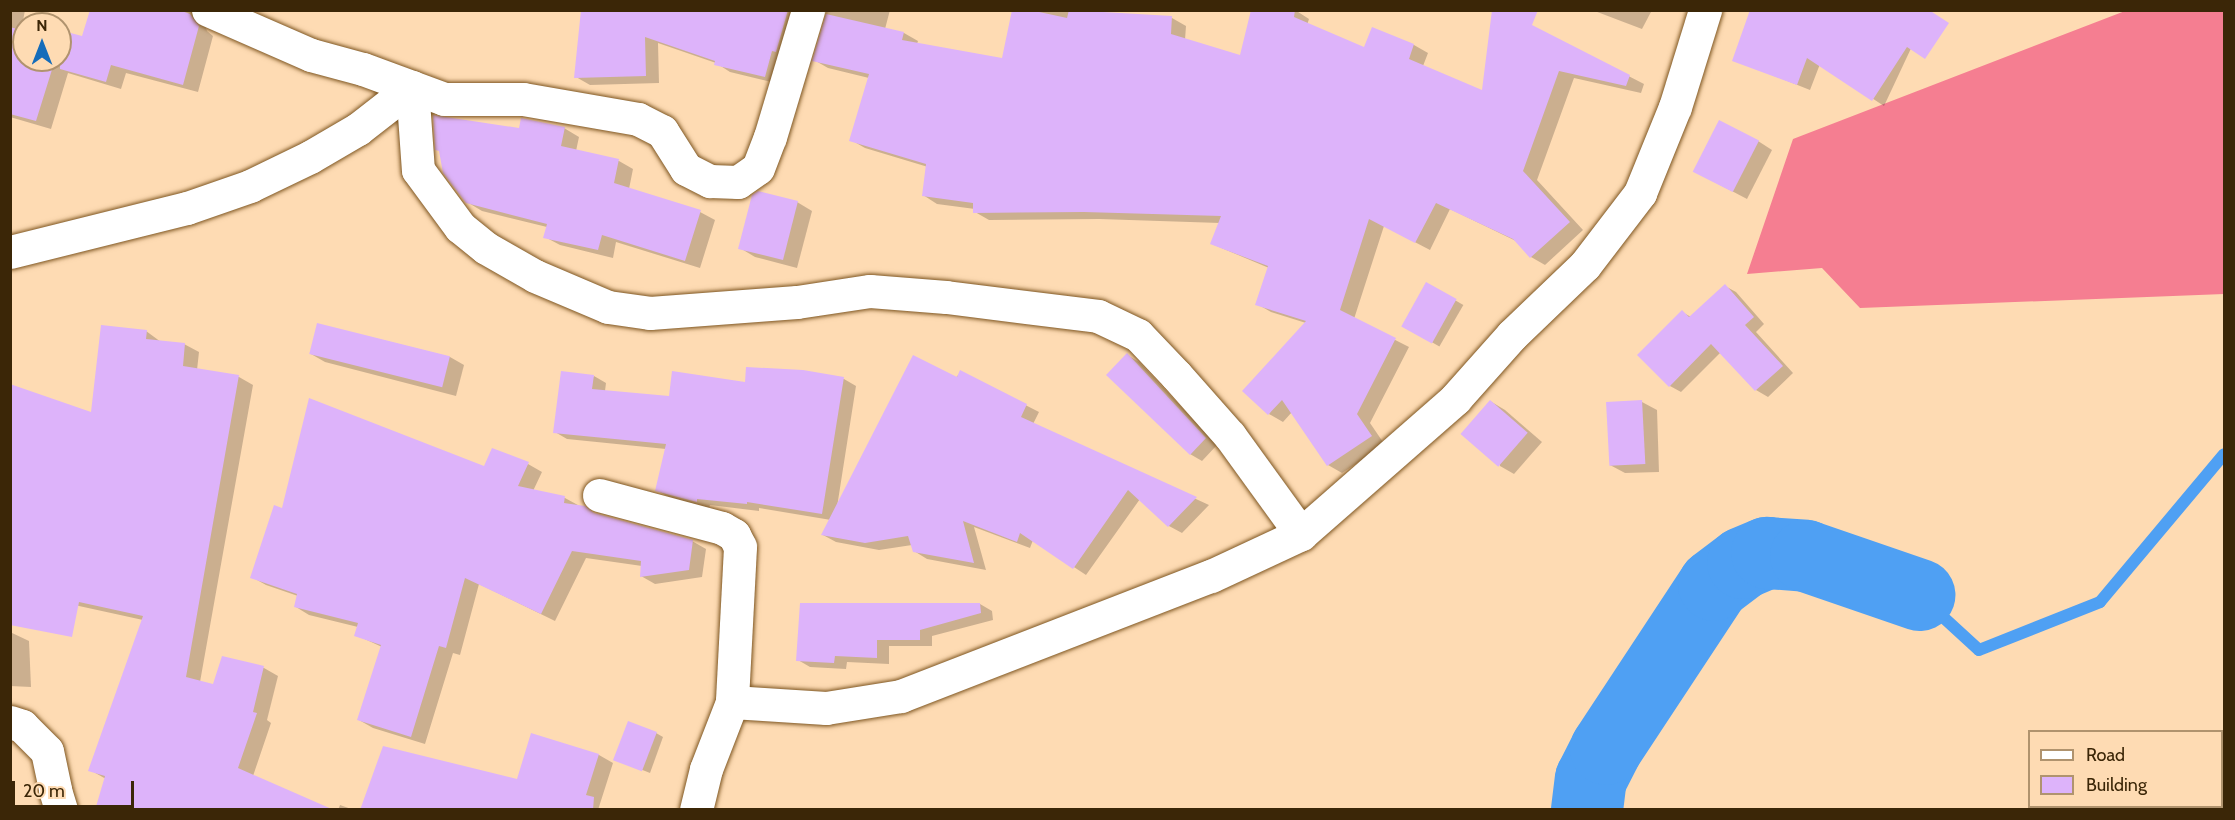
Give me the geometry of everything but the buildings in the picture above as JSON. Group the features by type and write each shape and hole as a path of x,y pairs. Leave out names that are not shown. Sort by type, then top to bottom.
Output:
{"street":[{"path":"208,10 311,54 444,99 523,99 638,119 662,131 686,169 710,181 738,182 758,168 770,137 808,10"},
{"path":"732,702 826,708 901,696 1210,576 1301,534 1455,399 1512,335 1585,265 1640,193 1675,107 1705,10"},
{"path":"10,252 187,208 250,186 310,158 358,129 412,87"},
{"path":"412,87 418,170 460,227 486,248 535,276 608,307 650,313 797,302 870,291 946,297 1098,316 1138,335 1176,375 1230,436 1301,534"},
{"path":"599,495 722,528 734,535 741,547 732,702 706,769 696,810"},
{"path":"10,722 22,726 47,750 55,790 62,810"}],"shaded area":[{"path":"2125,11 2224,11 2224,294 1860,308 1822,268 1747,274 1793,139"}],"waterway":[{"path":"1919,595 1979,650 2100,602 2224,454"},
{"path":"1587,810 1591,779 1606,749 1714,585 1743,563 1767,553 1806,556 1919,595"}]}
